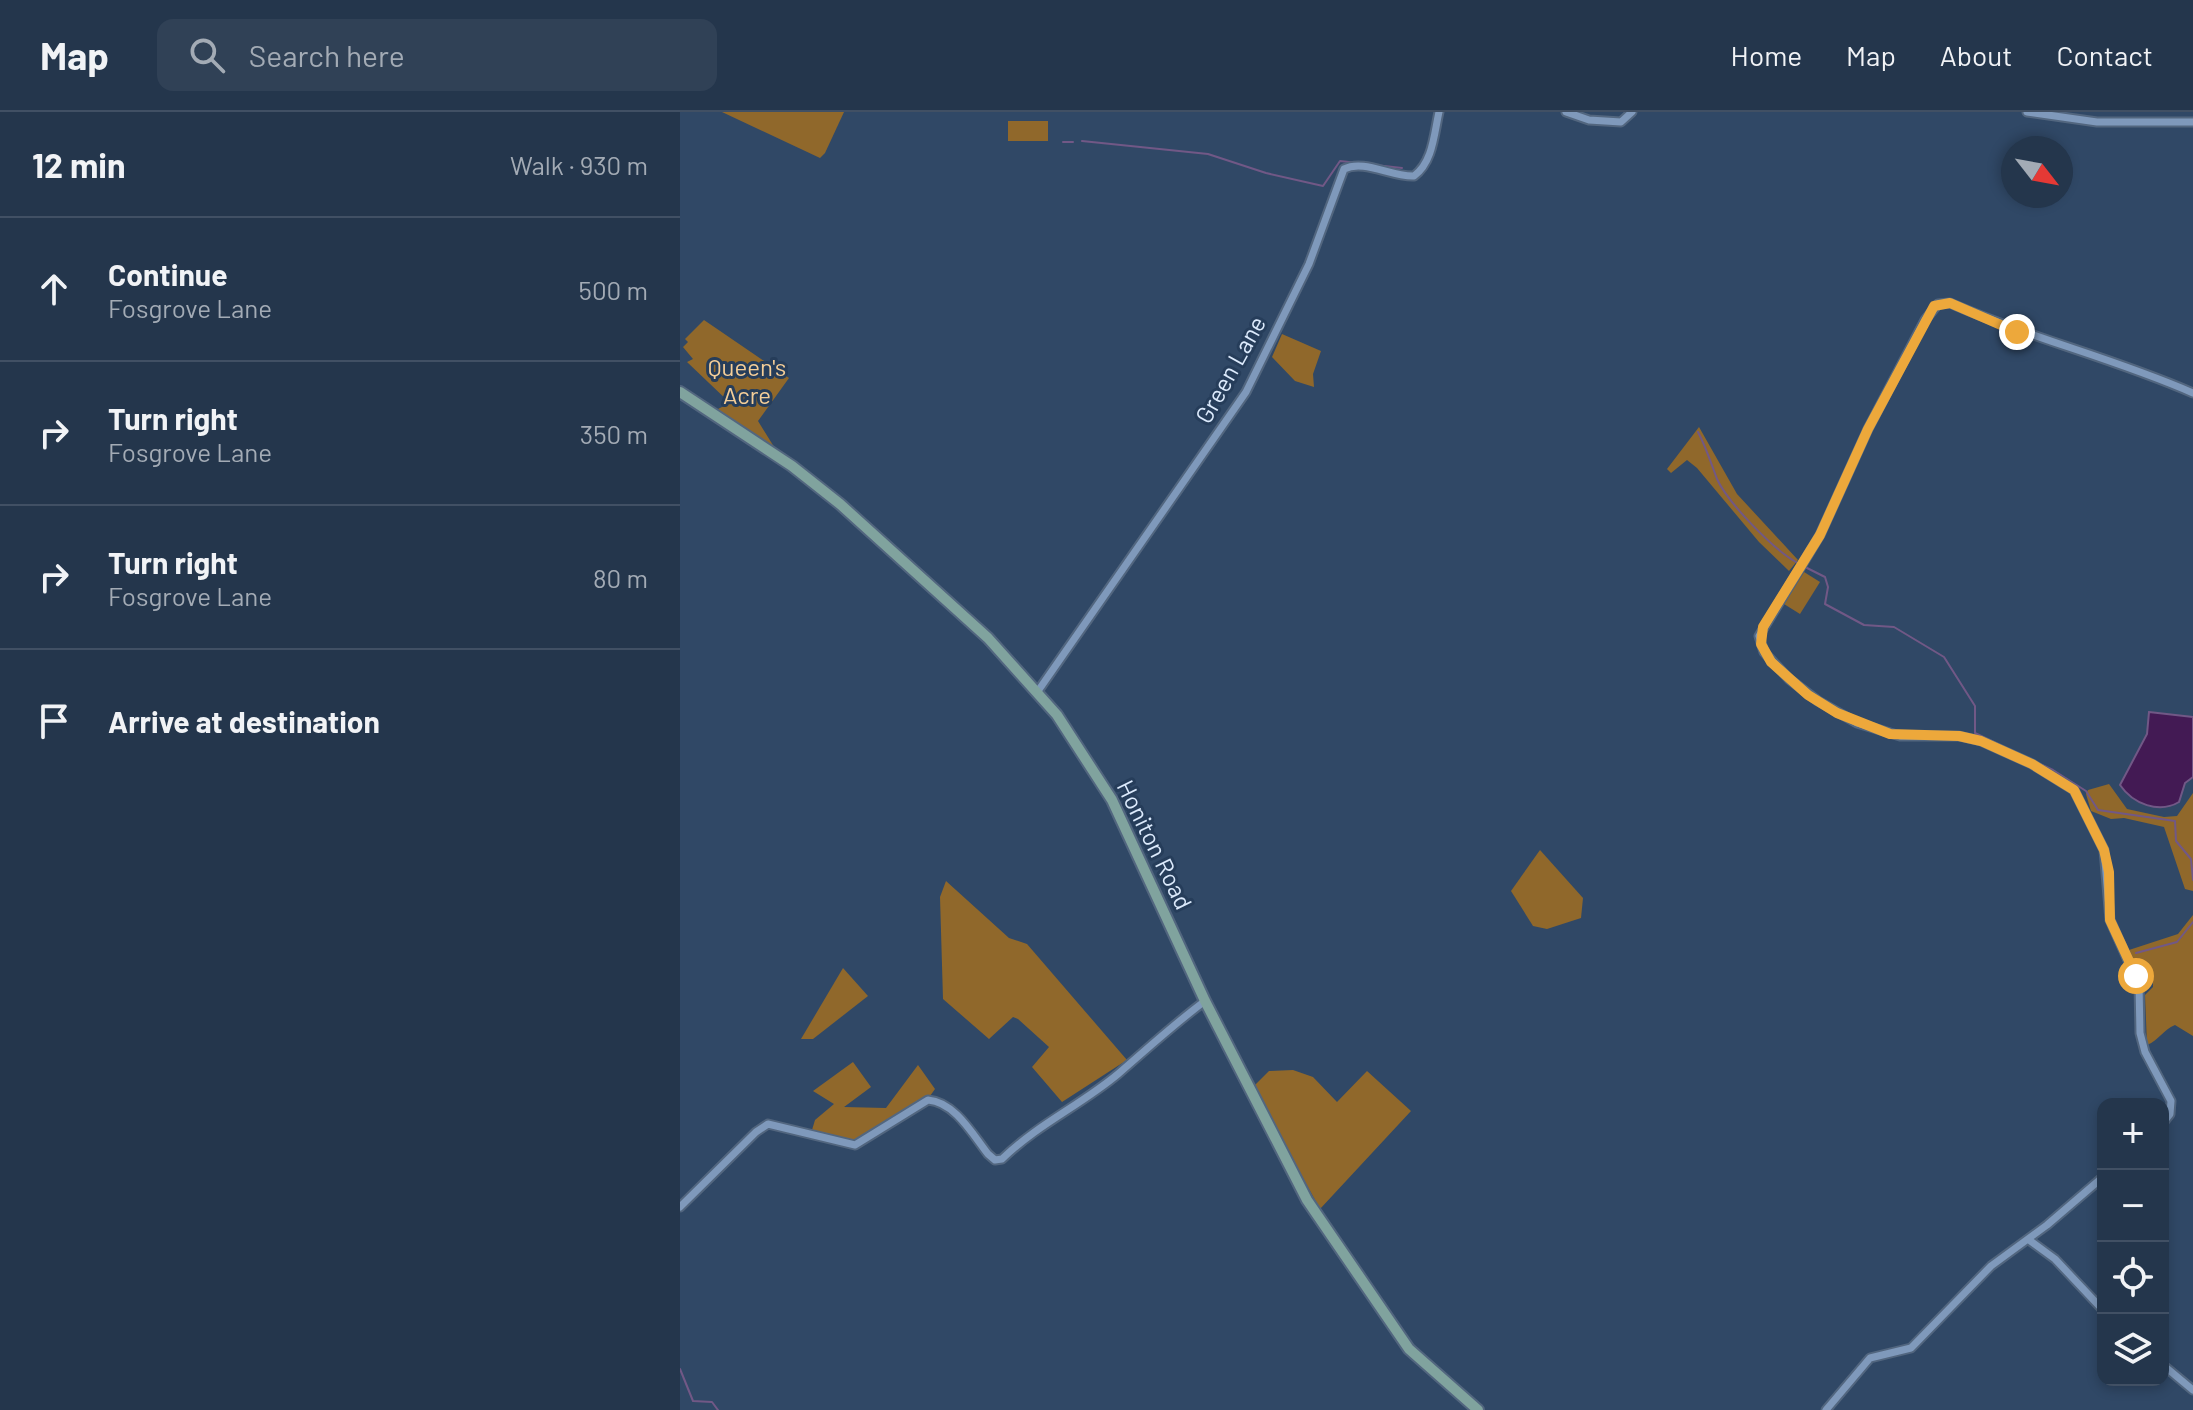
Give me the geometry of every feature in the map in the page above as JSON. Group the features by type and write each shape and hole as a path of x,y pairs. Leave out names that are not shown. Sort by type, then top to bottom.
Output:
{"main road":[{"name":"Honiton Road","path":"680,392 813,481 988,638 1038,691 1073,738 1112,800 1205,1001 1307,1200 1409,1349 1478,1410"}],"street":[{"name":"Green Lane","path":"1038,691 1246,392 1309,264 1344,169 1356,165 1396,176 1414,176 1424,167 1429,155 1439,112"},
{"path":"1566,112 1603,122 1621,122 1632,112"},
{"path":"2027,112 2097,122 2193,122"},
{"path":"2169,1115 2171,1101 2145,1052 2140,1033 2139,985 2110,920 2109,872 2104,850 2074,790 2032,764 1981,741 1959,736 1890,734 1845,717 1808,695 1780,670 1764,652 1759,634 1820,535 1868,429 1925,320 1938,304 1950,303 2017,332 2137,369 2193,393"},
{"path":"680,1207 756,1132 768,1124 855,1145 928,1100 938,1101 953,1110 988,1154 995,1160 1002,1159 1049,1119 1118,1075 1165,1031 1205,1001"},
{"path":"1826,1410 1870,1358 1911,1348 1991,1266 2029,1240 2097,1182"},
{"path":"2029,1240 2055,1259 2097,1304"},
{"path":"2169,1370 2193,1390"}],"green space":[{"path":"722,112 844,112 820,158"},
{"path":"1008,121 1048,121 1048,141 1008,141"},
{"name":"Queen's Acre","path":"704,320 789,378 758,421 776,450 714,411 730,403 687,362 693,359 683,347 688,342 685,339"},
{"path":"1282,334 1321,351 1313,374 1314,387 1295,381 1272,357"},
{"path":"1699,427 1737,494 1798,560 1789,571 1759,542 1697,468 1687,460 1671,473 1667,469"},
{"path":"1804,572 1820,582 1800,614 1784,604"},
{"path":"2109,784 2127,809 2164,817 2177,816 2193,793 2193,891 2185,889 2164,827 2124,818 2111,819 2091,811 2086,794 2088,790"},
{"path":"1540,850 1583,898 1581,918 1547,929 1533,926 1511,891"},
{"path":"946,881 1009,938 1027,944 1127,1060 1062,1102 1032,1067 1049,1047 1018,1019 1013,1017 989,1039 943,999 940,897"},
{"path":"2193,915 2193,1036 2175,1025 2147,1045 2145,995 2153,987 2153,982 2141,979 2129,950 2178,934"},
{"path":"843,968 868,996 813,1039 801,1039"},
{"path":"853,1062 871,1087 844,1107 886,1108 918,1065 935,1089 930,1096 855,1142 812,1130 815,1120 834,1104 813,1091"},
{"path":"1293,1070 1313,1077 1337,1102 1367,1071 1411,1111 1320,1209 1253,1087 1269,1071"}],"shaded area":[{"path":"2149,712 2193,717 2193,777 2185,783 2179,802 2163,807 2139,802 2120,785 2147,734"}],"waterway":[{"path":"1082,141 1208,154 1266,173 1323,186 1340,161 1402,168"},
{"path":"1063,142 1073,142"},
{"path":"1698,432 1717,479 1731,500 1764,536 1796,562"},
{"path":"1805,567 1825,577 1828,587 1825,604 1864,625 1894,627 1944,657 1975,706 1975,733 2053,770 2086,791 2098,810 2175,821 2176,841 2191,859 2193,880"},
{"path":"2136,953 2177,942 2193,922"},
{"path":"680,1369 693,1401 712,1402 718,1410"}],"route":[{"path":"2017,332 1950,303 1934,306 1868,429 1820,535 1759,634 1764,652 1771,662 1797,686 1857,723 1900,736 1959,736 1981,741 2032,764 2074,790 2087,810 2104,850 2109,872 2110,920 2136,976"}]}
